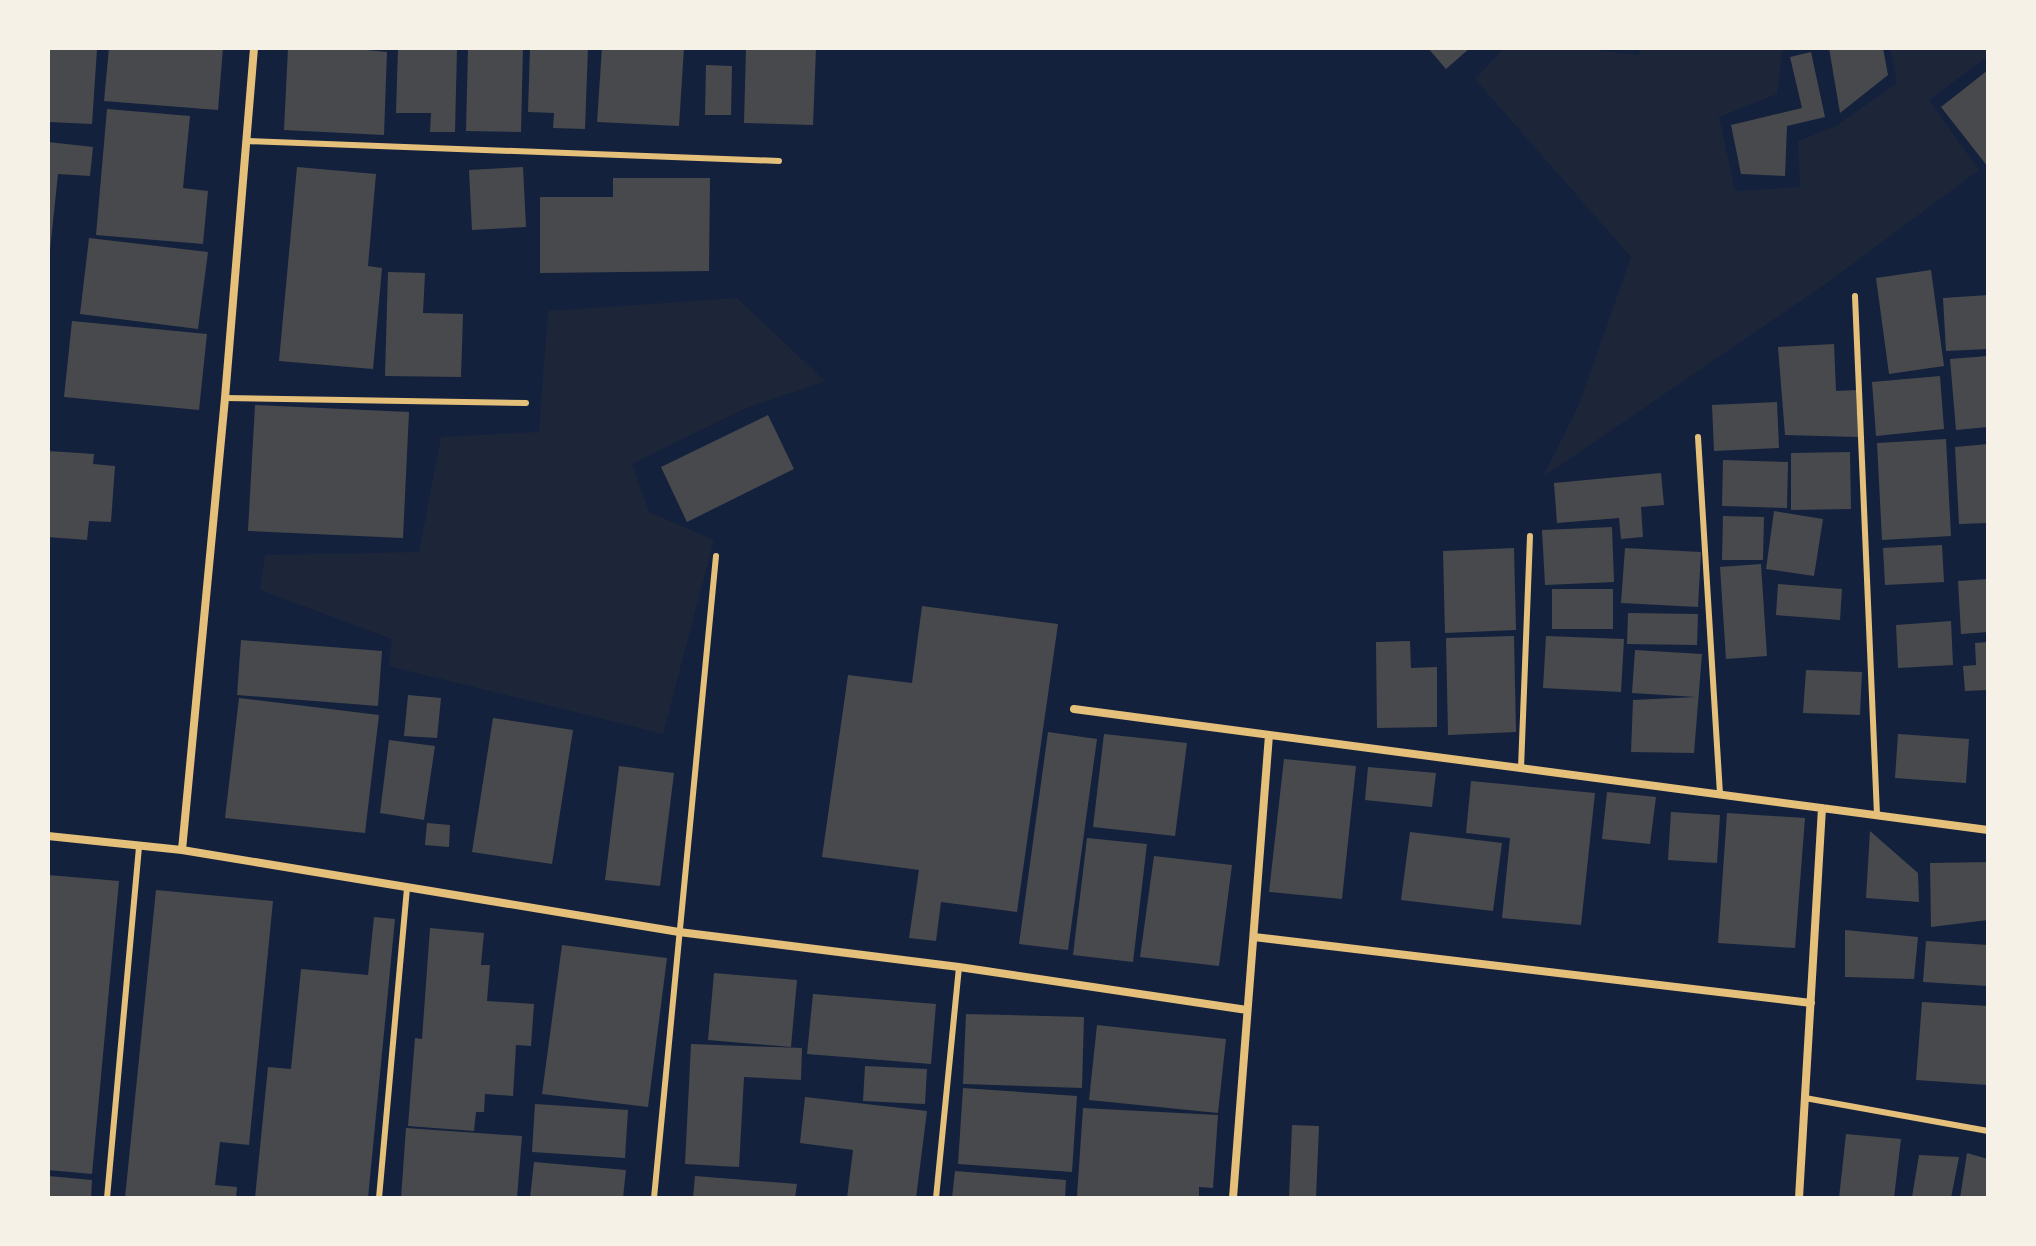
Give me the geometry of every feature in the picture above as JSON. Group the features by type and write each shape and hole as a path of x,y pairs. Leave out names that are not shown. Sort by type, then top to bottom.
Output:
{"street":[{"path":"182,850 225,398 254,48"},
{"path":"1074,709 1988,830"},
{"path":"1233,1198 1269,735"},
{"path":"1799,1198 1822,808"},
{"path":"48,836 182,850 679,932 959,967 1247,1010"},
{"path":"1254,937 1811,1003"}],"lane":[{"path":"246,141 779,161"},
{"path":"1855,296 1877,815"},
{"path":"225,398 526,403"},
{"path":"1698,437 1720,794"},
{"path":"1521,768 1530,536"},
{"path":"654,1198 716,556"},
{"path":"107,1198 139,847"},
{"path":"379,1198 407,888"},
{"path":"936,1198 959,967"},
{"path":"1805,1098 1988,1131"}],"shaded area":[{"path":"1504,48 1578,48 1638,55 1641,48 1783,48 1777,94 1719,117 1735,191 1800,187 1798,141 1836,126 1897,83 1890,48 1988,48 1988,56 1929,100 1979,170 1824,285 1543,477 1578,407 1631,257 1475,79"},
{"path":"737,298 825,381 744,409 632,464 649,512 714,540 663,734 389,666 392,639 260,590 265,555 419,552 441,437 539,432 548,311"}],"building":[{"path":"48,48 97,49 92,124 48,122"},
{"path":"109,48 223,48 218,110 104,101"},
{"path":"288,48 387,52 384,135 284,130"},
{"path":"398,48 457,48 455,132 430,132 431,113 396,113"},
{"path":"468,48 523,48 521,132 466,131"},
{"path":"530,48 588,48 585,129 553,128 554,113 528,112"},
{"path":"602,48 684,48 679,126 597,122"},
{"path":"746,48 816,48 813,125 744,123"},
{"path":"1428,48 1470,48 1446,69"},
{"path":"1829,48 1883,48 1888,75 1840,113"},
{"path":"1811,52 1825,117 1787,126 1785,176 1741,174 1731,125 1802,108 1790,57"},
{"path":"706,65 732,66 731,115 705,115"},
{"path":"1988,70 1988,167 1941,107"},
{"path":"107,109 190,116 183,188 208,191 203,244 96,235"},
{"path":"48,142 93,147 90,176 58,174 50,250 48,250"},
{"path":"297,167 376,174 368,266 382,268 373,369 279,361"},
{"path":"523,167 526,227 472,230 469,170"},
{"path":"613,178 710,178 709,271 540,273 540,197 613,197"},
{"path":"89,238 208,252 198,329 80,314"},
{"path":"1931,270 1944,366 1889,374 1876,278"},
{"path":"388,272 425,273 423,313 463,314 461,377 385,376"},
{"path":"1988,295 1988,349 1946,351 1943,298"},
{"path":"72,321 207,334 199,410 64,397"},
{"path":"1834,344 1836,391 1856,390 1858,437 1785,435 1778,347"},
{"path":"1988,356 1988,427 1956,430 1950,359"},
{"path":"1940,376 1944,429 1876,436 1872,382"},
{"path":"1777,402 1779,448 1714,451 1712,405"},
{"path":"255,405 409,412 403,538 248,531"},
{"path":"768,415 794,469 687,522 661,467"},
{"path":"1946,439 1951,536 1882,540 1877,443"},
{"path":"1988,444 1988,523 1959,524 1955,447"},
{"path":"48,451 94,454 93,464 115,466 111,522 89,521 87,540 48,537"},
{"path":"1850,452 1851,509 1791,510 1791,453"},
{"path":"1723,460 1788,462 1787,508 1722,506"},
{"path":"1661,473 1664,505 1641,507 1643,537 1621,539 1619,518 1557,523 1554,483"},
{"path":"1774,511 1823,519 1814,576 1766,569"},
{"path":"1723,516 1764,517 1763,560 1722,560"},
{"path":"1612,527 1614,582 1545,585 1542,530"},
{"path":"1942,545 1944,582 1885,585 1883,548"},
{"path":"1514,548 1516,630 1445,633 1443,551"},
{"path":"1625,548 1701,552 1698,607 1621,603"},
{"path":"1761,564 1767,656 1726,659 1720,567"},
{"path":"1988,579 1988,632 1961,634 1958,581"},
{"path":"1778,584 1842,589 1840,620 1776,615"},
{"path":"1552,589 1613,589 1613,629 1552,629"},
{"path":"922,606 1058,624 1017,912 941,902 936,941 909,938 919,870 822,857 848,675 912,683"},
{"path":"1628,613 1698,614 1697,645 1627,644"},
{"path":"1951,621 1953,665 1898,668 1896,625"},
{"path":"1514,636 1516,732 1448,735 1446,638"},
{"path":"1546,636 1624,639 1621,692 1543,688"},
{"path":"241,640 382,651 378,706 237,695"},
{"path":"1410,641 1411,668 1437,667 1437,727 1377,728 1376,642"},
{"path":"1988,642 1988,690 1965,691 1963,666 1976,665 1975,643"},
{"path":"1635,650 1702,654 1694,753 1631,752 1633,700 1696,697 1632,693"},
{"path":"1806,670 1862,672 1860,715 1803,713"},
{"path":"408,695 441,698 437,738 404,736"},
{"path":"239,698 379,715 365,833 225,818"},
{"path":"493,718 573,730 552,864 472,852"},
{"path":"1048,732 1097,739 1068,950 1019,944"},
{"path":"1104,734 1187,743 1175,836 1093,827"},
{"path":"1898,734 1969,739 1966,783 1895,778"},
{"path":"389,740 435,746 424,820 380,813"},
{"path":"1284,759 1356,766 1342,899 1269,892"},
{"path":"619,766 674,773 660,886 605,880"},
{"path":"1368,767 1436,773 1432,807 1365,800"},
{"path":"1471,781 1595,793 1581,925 1502,918 1510,838 1466,833"},
{"path":"1607,792 1656,797 1650,844 1602,839"},
{"path":"1671,812 1720,815 1717,863 1668,860"},
{"path":"1727,813 1805,818 1795,948 1718,943"},
{"path":"427,823 450,825 449,847 425,845"},
{"path":"1870,831 1918,873 1919,902 1866,898"},
{"path":"1410,832 1502,843 1493,911 1401,900"},
{"path":"1087,838 1147,844 1133,962 1073,955"},
{"path":"1154,856 1232,865 1219,966 1140,957"},
{"path":"1988,862 1988,920 1931,927 1930,863"},
{"path":"48,875 119,881 92,1174 48,1170"},
{"path":"156,890 273,901 249,1145 220,1142 215,1185 237,1187 236,1198 125,1198"},
{"path":"374,917 395,919 368,1198 255,1198 268,1067 291,1069 301,969 368,975"},
{"path":"430,928 484,933 481,965 490,965 487,1001 534,1004 531,1046 516,1045 513,1096 485,1094 484,1112 476,1112 474,1131 408,1126 415,1038 422,1039"},
{"path":"1845,930 1918,937 1914,979 1845,977"},
{"path":"1926,941 1988,945 1988,986 1923,982"},
{"path":"562,945 667,958 648,1107 542,1094"},
{"path":"714,973 797,980 791,1047 708,1040"},
{"path":"813,994 936,1004 931,1064 807,1054"},
{"path":"1922,1002 1988,1006 1988,1085 1916,1080"},
{"path":"966,1014 1084,1017 1082,1088 963,1084"},
{"path":"1097,1025 1226,1039 1218,1113 1089,1100"},
{"path":"691,1044 802,1048 801,1080 744,1077 739,1167 685,1164"},
{"path":"865,1066 927,1069 925,1104 863,1101"},
{"path":"963,1088 1077,1096 1072,1172 958,1164"},
{"path":"805,1097 927,1111 916,1198 847,1198 853,1150 800,1143"},
{"path":"535,1104 628,1110 625,1158 532,1152"},
{"path":"1083,1108 1218,1115 1213,1188 1199,1187 1199,1198 1077,1196"},
{"path":"1292,1125 1319,1126 1316,1198 1289,1198"},
{"path":"406,1128 522,1136 517,1198 401,1198"},
{"path":"1846,1134 1901,1139 1894,1198 1839,1198"},
{"path":"1967,1153 1988,1159 1988,1198 1960,1198"},
{"path":"1919,1155 1959,1157 1951,1198 1912,1197"},
{"path":"534,1162 626,1170 623,1198 530,1198"},
{"path":"955,1171 1066,1180 1065,1198 952,1198"},
{"path":"48,1176 92,1180 91,1198 48,1198"},
{"path":"695,1176 797,1184 795,1198 693,1198"}]}
